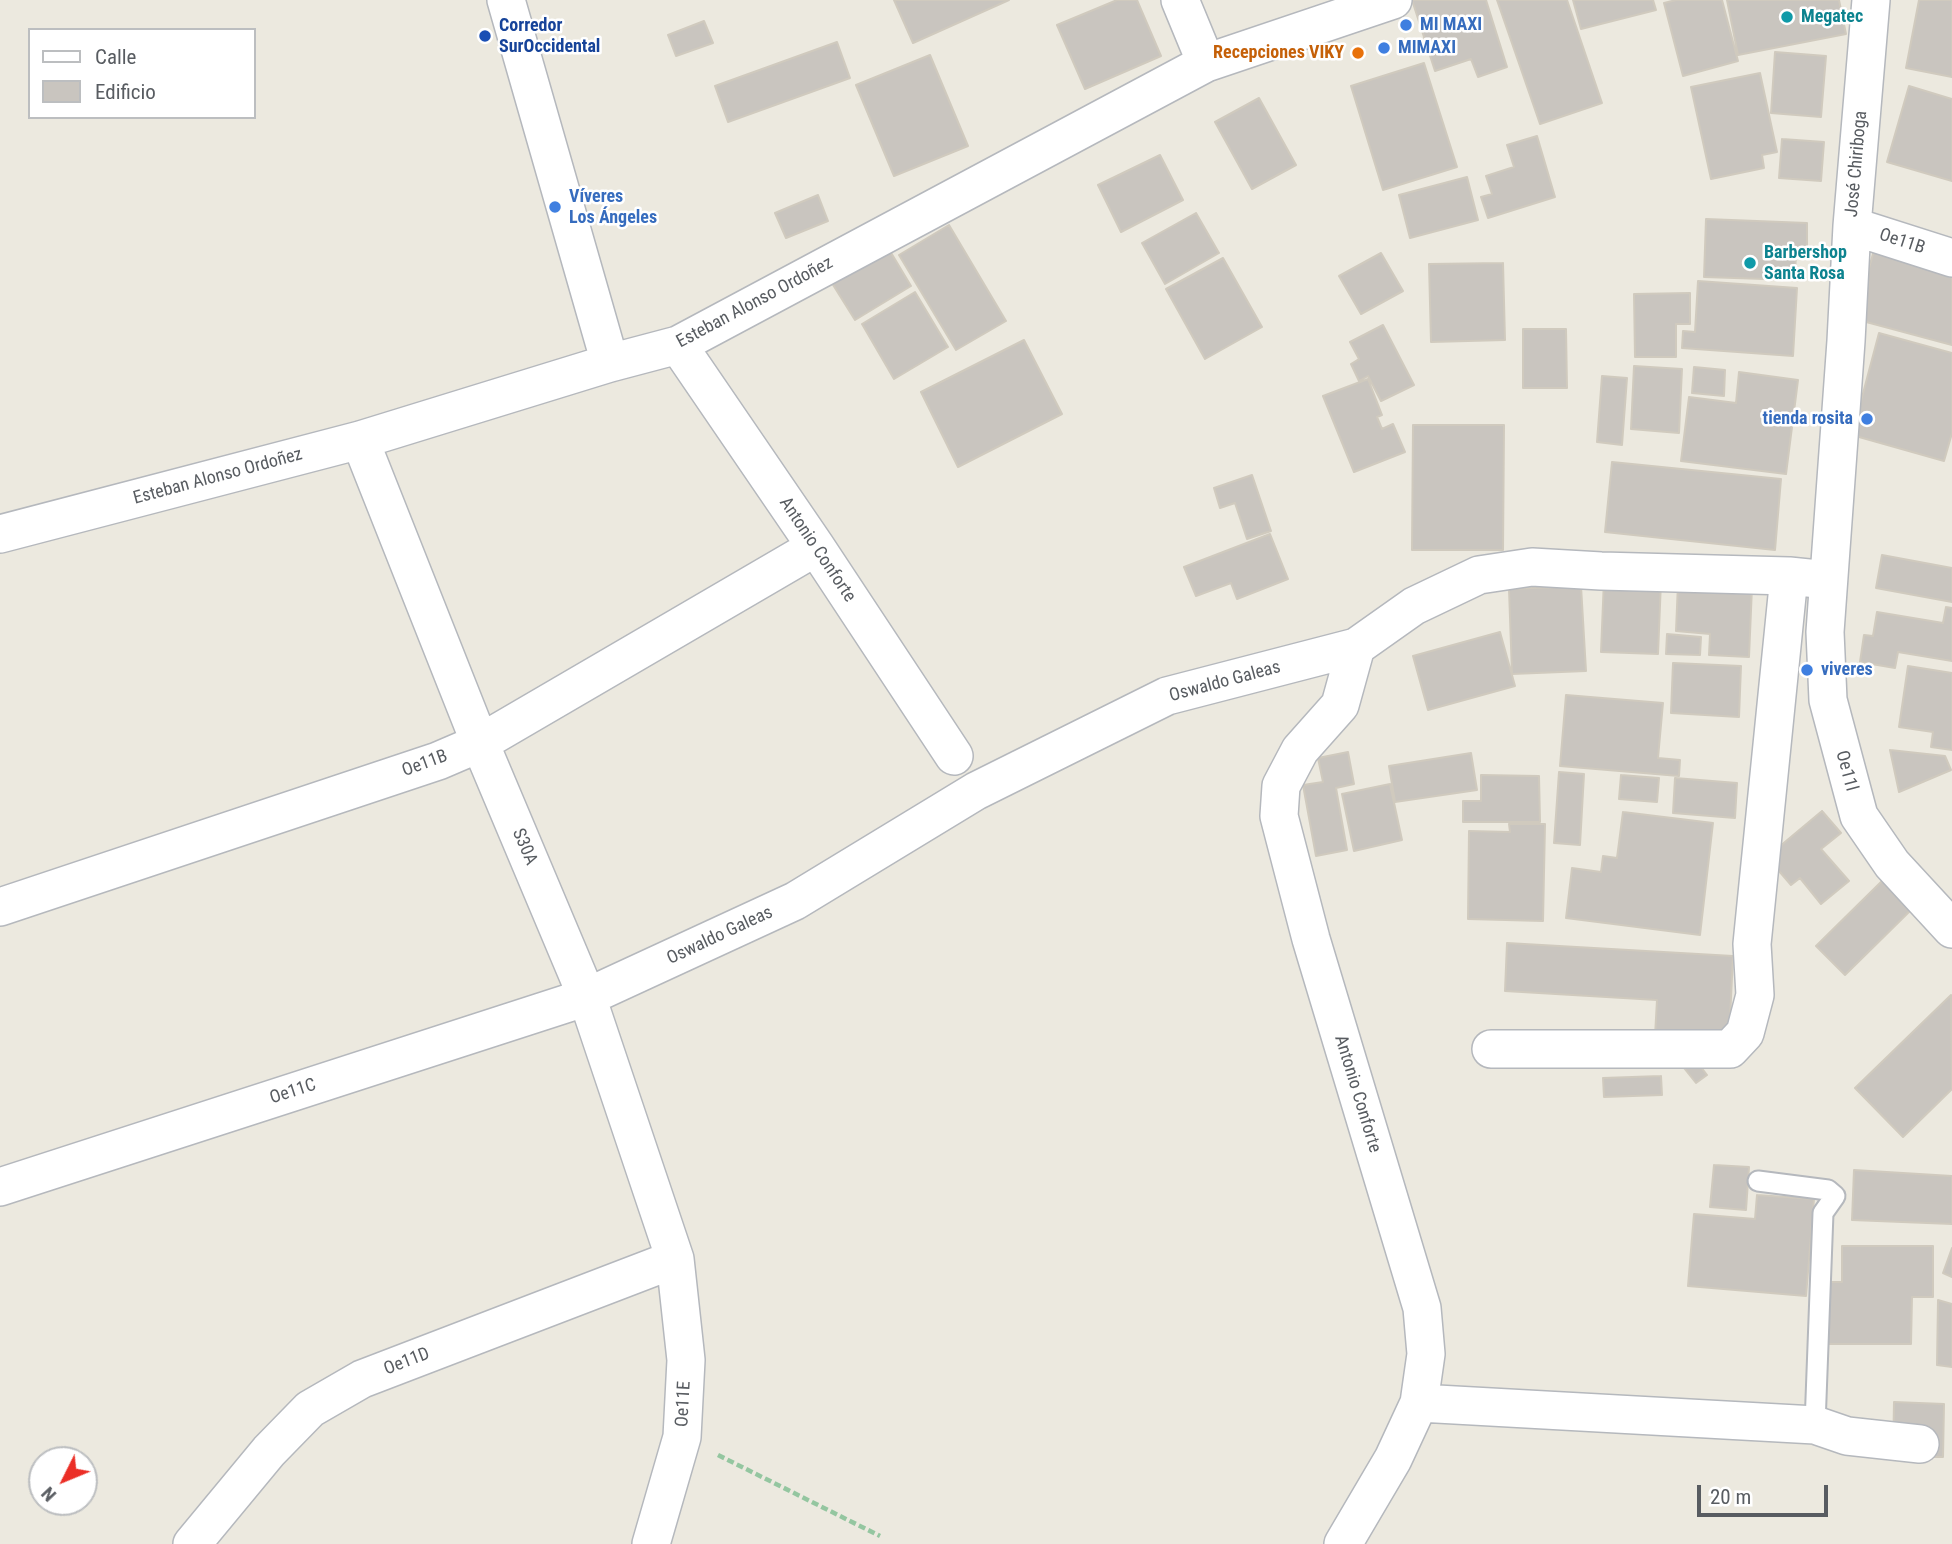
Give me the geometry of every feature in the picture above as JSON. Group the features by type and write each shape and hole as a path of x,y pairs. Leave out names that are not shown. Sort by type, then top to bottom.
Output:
{"street":[{"path":"506,0 610,363"},
{"path":"1180,0 1206,63"},
{"name":"Esteban Alonso Ordoñez","path":"0,534 360,440 610,363 678,345 1206,63 1393,0"},
{"name":"José Chiriboga","path":"1828,580 1852,226 1871,0"},
{"name":"Oe11B","path":"1852,226 1952,258"},
{"name":"Antonio Conforte","path":"678,345 954,756"},
{"name":"S30A","path":"360,440 480,743 587,997 675,1259"},
{"name":"Oe11B","path":"0,907 426,765 480,743 816,547"},
{"name":"Oswaldo Galeas","path":"587,997 794,901 976,791 1167,696 1356,647 1414,606 1479,575 1532,567 1789,576 1828,580"},
{"path":"1491,1049 1730,1049 1745,1033 1755,995 1752,944 1789,576"},
{"name":"Oe11l","path":"1828,580 1825,632 1828,700 1859,816 1892,863 1952,929"},
{"name":"Antonio Conforte","path":"1355,1543 1419,1403 1426,1354 1422,1308 1311,939 1279,816 1281,786 1300,750 1340,705 1356,647"},
{"name":"Oe11C","path":"0,1187 587,997"},
{"name":"Oe11E","path":"651,1544 682,1437 686,1360 675,1259"},
{"name":"Oe11D","path":"192,1544 269,1451 310,1409 362,1379 675,1259"},
{"path":"1419,1403 1815,1425 1847,1436 1920,1444"}],"lane":[{"path":"1758,1181 1828,1190 1835,1196 1823,1213 1815,1425"}],"path":[{"path":"682,1437 880,1536"}],"building":[{"path":"894,0 1009,0 913,43"},
{"path":"1117,0 1137,0 1161,56 1085,89 1057,25"},
{"path":"1412,0 1486,0 1507,67 1478,77 1471,59 1435,71"},
{"path":"1497,0 1567,0 1602,103 1540,124"},
{"path":"1573,0 1653,0 1656,10 1581,29"},
{"path":"1676,0 1722,0 1738,61 1683,76 1664,3"},
{"name":"Megatec","path":"1727,0 1839,0 1846,34 1738,55"},
{"path":"1919,0 1952,0 1952,77 1906,68"},
{"path":"704,21 713,43 676,56 668,35"},
{"path":"837,42 850,78 728,122 715,86"},
{"path":"1775,52 1826,56 1821,117 1771,113"},
{"path":"930,55 968,146 894,176 856,85"},
{"path":"1424,63 1457,167 1383,190 1351,86"},
{"path":"1760,73 1777,152 1762,155 1764,168 1711,179 1691,87"},
{"path":"1909,86 1952,99 1952,181 1887,162"},
{"path":"1259,98 1296,165 1252,189 1215,122"},
{"path":"1537,136 1555,197 1488,218 1481,197 1492,194 1486,176 1514,167 1507,145"},
{"path":"1782,139 1824,142 1821,181 1779,178"},
{"path":"1160,155 1183,200 1121,232 1098,185"},
{"path":"1467,177 1478,220 1410,238 1399,195"},
{"path":"818,195 828,221 786,238 775,213"},
{"path":"1196,213 1219,253 1165,284 1142,243"},
{"name":"Barbershop Santa Rosa","path":"1706,219 1807,223 1807,249 1796,249 1795,280 1704,277"},
{"path":"949,225 1006,321 956,350 899,255"},
{"path":"887,246 911,286 855,320 830,280"},
{"path":"1874,250 1952,271 1952,345 1855,319"},
{"path":"1381,253 1403,291 1361,314 1339,276"},
{"path":"1223,258 1262,327 1205,359 1166,289"},
{"path":"1503,263 1505,340 1431,342 1429,264"},
{"path":"1698,281 1797,288 1793,356 1682,348 1683,331 1695,332"},
{"path":"915,292 948,347 894,379 862,324"},
{"path":"1690,293 1690,324 1676,324 1676,357 1635,357 1634,294"},
{"path":"1383,325 1414,385 1381,401 1368,376 1359,381 1351,364 1359,359 1350,342"},
{"path":"1523,329 1566,329 1567,388 1523,388"},
{"path":"1879,333 1952,353 1952,433 1944,461 1852,435"},
{"path":"1024,340 1062,414 958,467 921,392"},
{"path":"1634,366 1682,369 1679,433 1631,429"},
{"path":"1694,367 1725,370 1724,396 1692,393"},
{"path":"1739,372 1798,380 1786,474 1681,461 1689,397 1736,403"},
{"path":"1602,376 1627,378 1622,445 1597,442"},
{"path":"1368,379 1382,415 1377,417 1382,429 1393,424 1405,452 1354,472 1323,396"},
{"path":"1413,425 1504,425 1503,550 1412,550"},
{"path":"1612,462 1781,479 1775,550 1605,532"},
{"path":"1252,475 1271,531 1247,539 1235,503 1220,508 1214,488"},
{"path":"1270,534 1288,579 1237,599 1231,583 1196,596 1184,567"},
{"path":"1882,555 1952,568 1952,602 1876,588"},
{"path":"1604,579 1661,581 1658,654 1601,652"},
{"path":"1678,583 1752,587 1749,657 1709,655 1710,634 1676,631"},
{"path":"1581,586 1586,671 1512,674 1509,589"},
{"path":"1946,607 1952,608 1952,661 1898,652 1895,668 1860,662 1864,635 1873,636 1877,612 1943,623"},
{"path":"1500,632 1515,686 1428,710 1413,656"},
{"path":"1667,634 1701,637 1700,655 1666,654"},
{"path":"1673,663 1741,666 1739,717 1671,713"},
{"path":"1908,666 1952,673 1952,750 1931,747 1933,732 1899,727"},
{"path":"1566,695 1663,703 1658,758 1680,760 1679,776 1560,766"},
{"path":"1890,750 1945,756 1951,770 1899,792"},
{"path":"1348,752 1354,784 1336,788 1347,850 1316,856 1303,785 1323,782 1318,758"},
{"path":"1471,753 1477,790 1395,802 1389,766"},
{"path":"1559,772 1584,774 1580,845 1554,843"},
{"path":"1481,775 1539,776 1540,822 1463,822 1463,801 1481,801"},
{"path":"1621,775 1659,778 1657,802 1619,799"},
{"path":"1675,778 1737,783 1735,818 1673,813"},
{"path":"1390,784 1402,840 1354,851 1342,794"},
{"path":"1822,811 1841,833 1821,849 1849,881 1821,904 1800,878 1791,885 1767,857"},
{"path":"1623,812 1713,823 1700,935 1566,918 1572,868 1601,872 1603,856 1617,858"},
{"path":"1509,824 1545,824 1543,921 1468,919 1469,831 1510,832"},
{"path":"1882,881 1911,910 1845,975 1816,946"},
{"path":"1507,943 1733,956 1729,1040 1655,1036 1657,1000 1505,991"},
{"path":"1951,995 1952,1089 1903,1137 1855,1088"},
{"path":"1692,1055 1707,1075 1696,1083 1680,1063"},
{"path":"1661,1076 1662,1095 1604,1097 1603,1078"},
{"path":"1714,1165 1749,1167 1746,1210 1710,1207"},
{"path":"1854,1170 1952,1176 1952,1224 1852,1220"},
{"path":"1757,1195 1814,1199 1806,1296 1688,1286 1694,1214 1755,1219"},
{"path":"1842,1246 1933,1246 1933,1297 1912,1297 1911,1344 1826,1344 1826,1282 1842,1282"},
{"path":"1952,1248 1952,1277 1943,1273"},
{"path":"1938,1300 1952,1304 1952,1367 1937,1365"},
{"path":"1894,1402 1944,1404 1943,1457 1893,1457"}],"place":[{"name":"Megatec","path":"1787,17"},
{"name":"MI MAXI","path":"1406,25"},
{"name":"Corredor SurOccidental","path":"485,36"},
{"name":"MIMAXI","path":"1384,48"},
{"name":"Recepciones VIKY","path":"1358,53"},
{"name":"Víveres Los Ángeles","path":"555,207"},
{"name":"Barbershop Santa Rosa","path":"1750,263"},
{"name":"tienda rosita","path":"1867,419"},
{"name":"viveres","path":"1807,670"}]}
